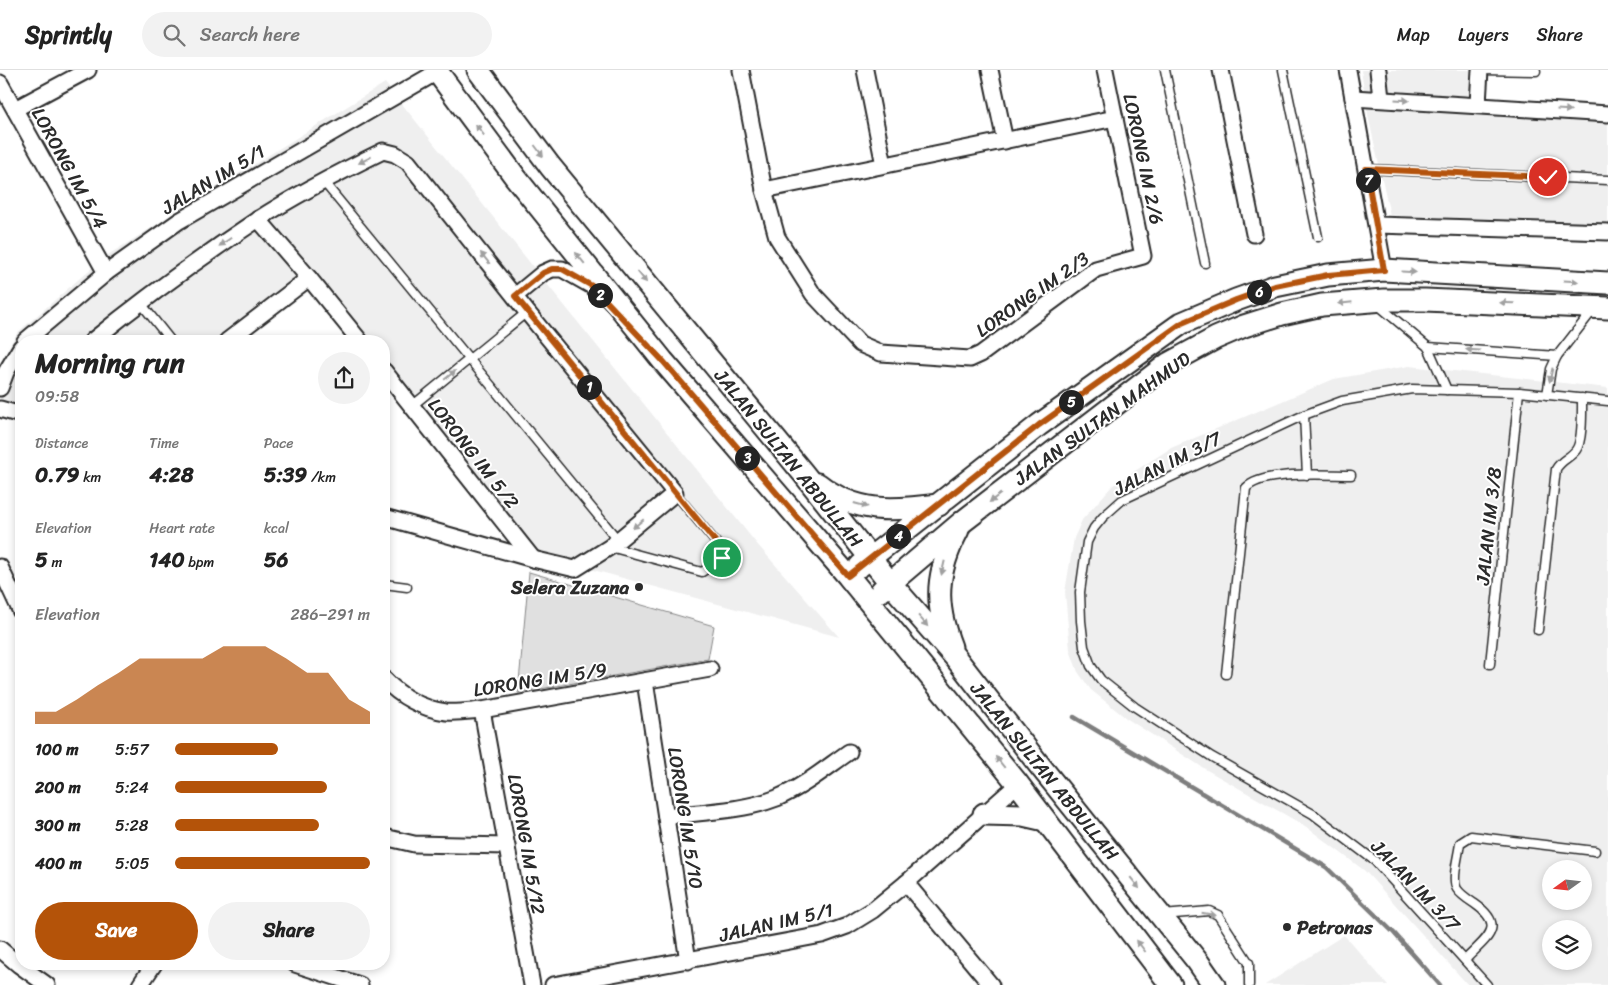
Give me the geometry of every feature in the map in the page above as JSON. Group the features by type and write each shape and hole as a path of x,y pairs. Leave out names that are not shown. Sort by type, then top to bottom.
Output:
{"main road":[{"name":"JALAN SULTAN ABDULLAH","path":"478,70 550,166 803,473 891,584 955,657 1161,915 1214,985"},
{"name":"JALAN SULTAN ABDULLAH","path":"436,71 516,178 663,361 869,601 1018,784 1171,985"},
{"name":"JALAN SULTAN MAHMUD","path":"848,576 1039,425 1182,323 1236,300 1275,286 1328,275 1384,270 1608,283"},
{"name":"JALAN SULTAN MAHMUD","path":"869,601 961,523 1168,364 1216,338 1244,326 1282,314 1322,305 1373,300 1426,300 1602,307"},
{"path":"803,473 826,491 839,498 860,505 882,510 939,504"},
{"path":"955,657 945,632 939,606 939,586 944,561 961,523"},
{"path":"984,814 1023,816 1045,820"}],"street":[{"path":"14,109 88,70"},
{"name":"LORONG IM 2/3","path":"741,70 764,190 777,237 813,294 860,344 881,353 970,359 981,354 1096,270 1144,256"},
{"path":"865,70 884,165"},
{"path":"990,70 1005,141"},
{"name":"LORONG IM 2/6","path":"1105,70 1144,256"},
{"path":"1221,70 1254,234"},
{"path":"1348,70 1384,270"},
{"path":"1378,70 1381,99"},
{"path":"1478,104 1481,70"},
{"name":"JALAN IM 5/1","path":"32,335 106,273 179,221 436,71"},
{"name":"LORONG IM 5/4","path":"0,83 106,273"},
{"path":"1353,98 1478,104 1608,114"},
{"path":"764,190 1115,118"},
{"path":"99,335 140,302 258,220 323,181 383,151 395,154 408,162 527,312 675,492 614,544 575,569 390,519"},
{"path":"258,220 309,278 355,335"},
{"path":"1377,225 1608,232"},
{"path":"515,296 543,273 552,269 562,269 592,286 663,361"},
{"path":"235,335 309,278"},
{"path":"0,388 6,372 15,357"},
{"name":"LORONG IM 5/2","path":"390,378 533,559"},
{"path":"0,409 15,413"},
{"path":"0,567 15,599"},
{"name":"LORONG IM 5/9","path":"390,684 406,698 426,707 447,712 482,710 710,669"},
{"name":"LORONG IM 5/10","path":"645,681 688,961"},
{"name":"LORONG IM 5/12","path":"482,710 532,985"},
{"path":"666,816 754,805 777,798 798,788 849,752"},
{"name":"JALAN IM 5/1","path":"553,985 688,961 822,934 846,926 873,910 906,883 1018,784"},
{"path":"390,838 414,844 507,846"},
{"path":"906,883 991,985"},
{"path":"0,949 15,962"},
{"path":"26,970 47,985"},
{"path":"140,985 150,970"},
{"path":"314,970 360,985"}],"lane":[{"path":"1165,70 1205,263"},
{"path":"1283,70 1318,237"},
{"path":"1481,70 1536,71"},
{"path":"1366,169 1608,180"},
{"path":"323,181 614,544 702,572 722,558 723,551 675,492"},
{"path":"1373,300 1428,347 1447,390"},
{"path":"140,302 167,335"},
{"path":"1547,395 1551,370 1557,356 1588,315 1602,307"},
{"path":"412,406 527,312"},
{"path":"1428,347 1557,356"},
{"name":"JALAN IM 3/7","path":"1487,985 1375,861 1313,814 1212,757 1134,707 1101,680 1091,666 1084,647 1081,620 1080,592 1087,542 1094,528 1103,517 1122,500 1304,414 1342,401 1412,389 1519,392 1608,401"},
{"name":"JALAN IM 3/8","path":"1490,664 1519,392"},
{"path":"1538,630 1556,469 1560,462 1575,452 1580,445 1582,398"},
{"path":"1304,414 1307,475"},
{"path":"1226,674 1246,488 1252,482 1262,478 1307,475 1351,476"},
{"path":"390,585 407,587"},
{"path":"1465,960 1492,928 1491,918 1456,888 1454,880 1460,843 1466,838 1471,836 1595,852"},
{"path":"1161,915 1209,911 1218,915 1250,964 1248,985"}],"shaded area":[{"path":"1361,70 1477,70 1476,111 1608,118 1608,229 1390,215 1368,115"},
{"path":"385,83 756,543 839,637 513,548 390,394 390,335 343,335 307,289 250,335 16,335 103,258"},
{"path":"15,337 15,410 0,406 0,366"},
{"path":"1409,366 1608,388 1608,985 1468,985 1365,871 1305,826 1205,769 1126,718 1091,690 1078,672 1070,650 1065,592 1074,538 1082,520 1113,485 1171,448 1334,379"},
{"path":"529,572 714,626 708,659 518,693"},
{"path":"1344,935 1388,985 1265,985"}],"waterway":[{"path":"1074,717 1326,867 1394,933 1440,985"}],"place":[{"name":"Selera Zuzana","path":"639,587"},
{"name":"Petronas","path":"1287,927"}],"route":[{"path":"722,558 723,551 515,296 543,273 552,269 562,269 592,286 663,361 848,576 1039,425 1182,323 1275,286 1328,275 1384,270 1366,169 1548,177"}]}
